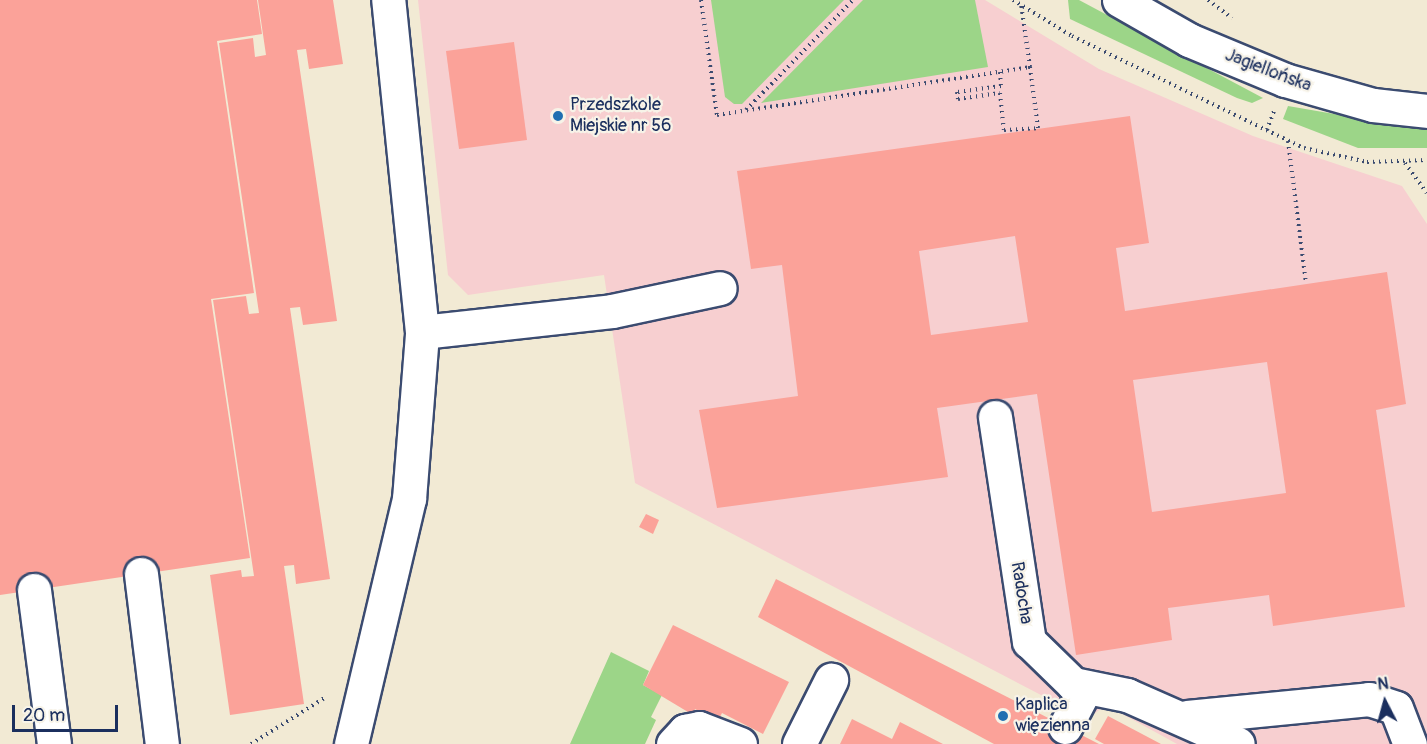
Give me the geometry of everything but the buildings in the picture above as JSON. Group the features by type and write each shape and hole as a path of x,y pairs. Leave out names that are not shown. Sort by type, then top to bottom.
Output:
{"street":[{"path":"351,744 409,499 422,332 388,0"},
{"name":"Jagiellońska","path":"1119,0 1189,40 1285,80 1373,105 1427,111"},
{"path":"422,332 612,311 720,288"},
{"name":"Radocha","path":"995,417 1029,641 1073,684 1187,717 1238,744"},
{"path":"141,574 162,744"},
{"path":"34,590 54,744"},
{"path":"800,744 831,680"},
{"path":"1065,727 1086,687"},
{"path":"1187,717 1369,699 1396,708 1410,744"},
{"path":"673,744 685,731 699,728 740,744"}],"path":[{"path":"701,0 717,115 1030,68"},
{"path":"746,111 853,0"},
{"path":"1013,0 1072,36 1288,141 1337,157 1405,163 1427,160"},
{"path":"1208,0 1239,23"},
{"path":"1000,72 1001,86 957,92 958,99 1000,93 1004,130 1038,128 1021,4"},
{"path":"1288,141 1306,284"},
{"path":"1405,163 1427,193"},
{"path":"251,744 338,691"}],"shaded area":[{"path":"418,0 985,0 1099,69 1253,136 1402,186 1427,224 1427,744 1177,744 1106,705 1087,719 635,483 604,275 468,295 448,275"}],"green space":[{"path":"711,0 844,0 742,104 734,104 725,97"},
{"path":"863,0 975,0 988,67 761,103"},
{"path":"1068,0 1079,0 1263,98 1252,103 1237,98 1070,19"},
{"path":"1288,106 1427,130 1427,148 1358,148 1283,119"},
{"path":"611,652 649,671 643,685 662,695 651,717 656,720 645,744 570,744"}],"place":[{"name":"Przedszkole Miejskie nr 56","path":"558,116"},
{"name":"Kaplica więzienna","path":"1003,716"}]}
